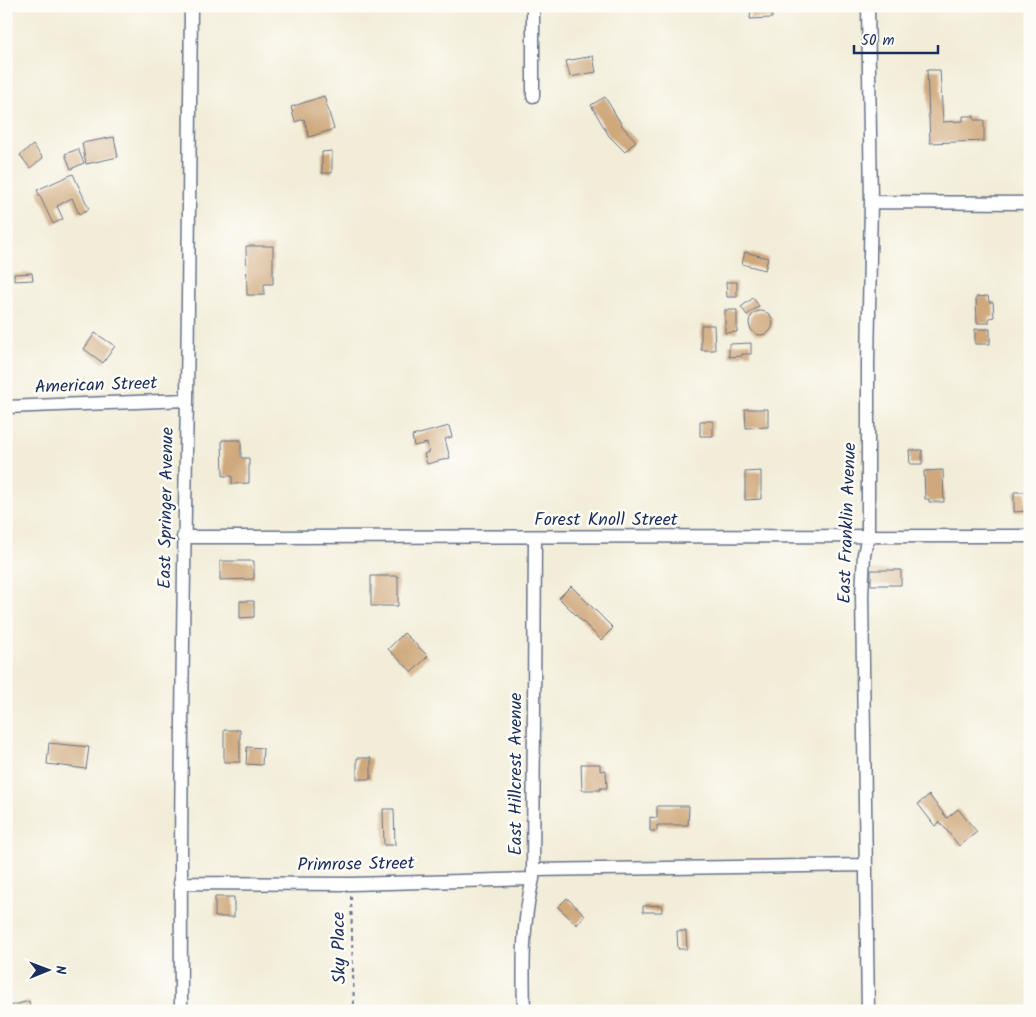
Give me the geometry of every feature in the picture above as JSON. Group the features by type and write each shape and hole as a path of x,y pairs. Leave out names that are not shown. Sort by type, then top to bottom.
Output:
{"street":[{"name":"East Springer Avenue","path":"181,1011 180,883 183,537 187,400 191,6"},
{"path":"533,6 533,96"},
{"name":"East Franklin Avenue","path":"868,6 871,202 868,363 868,536 864,554 862,595 868,1011"},
{"path":"871,202 1030,202"},
{"name":"American Street","path":"6,407 187,400"},
{"name":"Forest Knoll Street","path":"183,537 1030,536"},
{"name":"East Hillcrest Avenue","path":"524,1011 523,947 528,898 533,874 535,537"},
{"name":"Primrose Street","path":"180,883 351,884 533,874 866,864"}],"path":[{"name":"Sky Place","path":"351,884 354,1011"}],"building":[{"path":"772,9 772,18 750,19 751,10"},
{"path":"593,56 596,72 570,77 566,61"},
{"path":"927,70 940,70 943,122 963,121 963,116 974,116 974,120 984,120 984,141 930,143"},
{"path":"324,96 334,129 309,137 304,119 295,122 291,107"},
{"path":"605,97 623,127 636,141 625,152 609,136 591,105"},
{"path":"114,137 118,157 86,164 82,143"},
{"path":"33,145 43,158 30,168 20,155"},
{"path":"78,149 84,163 71,169 65,154"},
{"path":"332,151 332,173 322,173 322,152"},
{"path":"73,174 89,209 79,214 72,198 57,206 63,219 53,224 37,190"},
{"path":"246,246 273,246 273,284 264,284 264,295 247,295"},
{"path":"745,252 768,258 765,270 742,264"},
{"path":"32,273 33,280 14,281 14,274"},
{"path":"726,282 737,282 737,297 727,297"},
{"path":"988,296 989,302 993,302 994,317 989,318 989,323 977,323 976,297"},
{"path":"753,298 759,306 747,315 741,307"},
{"path":"725,310 737,310 737,332 725,333"},
{"path":"761,311 770,314 773,323 770,332 761,335 752,332 749,323 752,314"},
{"path":"701,325 714,325 715,350 701,350"},
{"path":"975,329 990,329 990,344 975,344"},
{"path":"95,333 115,346 103,363 84,349"},
{"path":"751,343 751,354 729,357 729,344"},
{"path":"745,409 768,409 768,427 746,428"},
{"path":"700,421 713,421 713,436 700,436"},
{"path":"449,426 452,437 445,439 450,458 427,464 424,454 429,452 427,443 414,446 412,436"},
{"path":"222,440 241,440 241,458 249,458 249,483 232,484 232,476 223,476"},
{"path":"909,450 922,450 922,464 910,464"},
{"path":"943,470 944,502 929,502 929,499 925,499 924,471"},
{"path":"761,471 761,499 745,500 745,472"},
{"path":"1014,492 1026,492 1026,511 1014,512"},
{"path":"220,561 254,561 254,579 220,580"},
{"path":"871,570 901,570 901,585 871,585"},
{"path":"371,576 398,576 398,606 371,606"},
{"path":"571,586 613,628 601,640 559,598"},
{"path":"240,601 254,601 254,617 240,618"},
{"path":"404,633 428,656 412,672 388,649"},
{"path":"224,730 240,730 240,762 224,762"},
{"path":"49,743 89,747 86,769 47,764"},
{"path":"247,747 263,748 262,765 246,764"},
{"path":"357,758 371,758 371,779 357,779"},
{"path":"581,764 600,764 600,771 606,770 607,788 582,790"},
{"path":"929,795 947,818 958,809 977,832 959,846 940,822 935,826 918,804"},
{"path":"657,806 689,806 688,825 657,825 657,831 650,831 650,817 657,818"},
{"path":"383,809 394,809 395,845 384,845"},
{"path":"215,897 234,897 234,917 215,917"},
{"path":"567,898 585,915 577,925 558,907"},
{"path":"662,905 662,912 643,912 643,906"},
{"path":"677,931 686,931 687,949 678,949"},
{"path":"29,1001 31,1011 6,1011 6,1007"}]}
